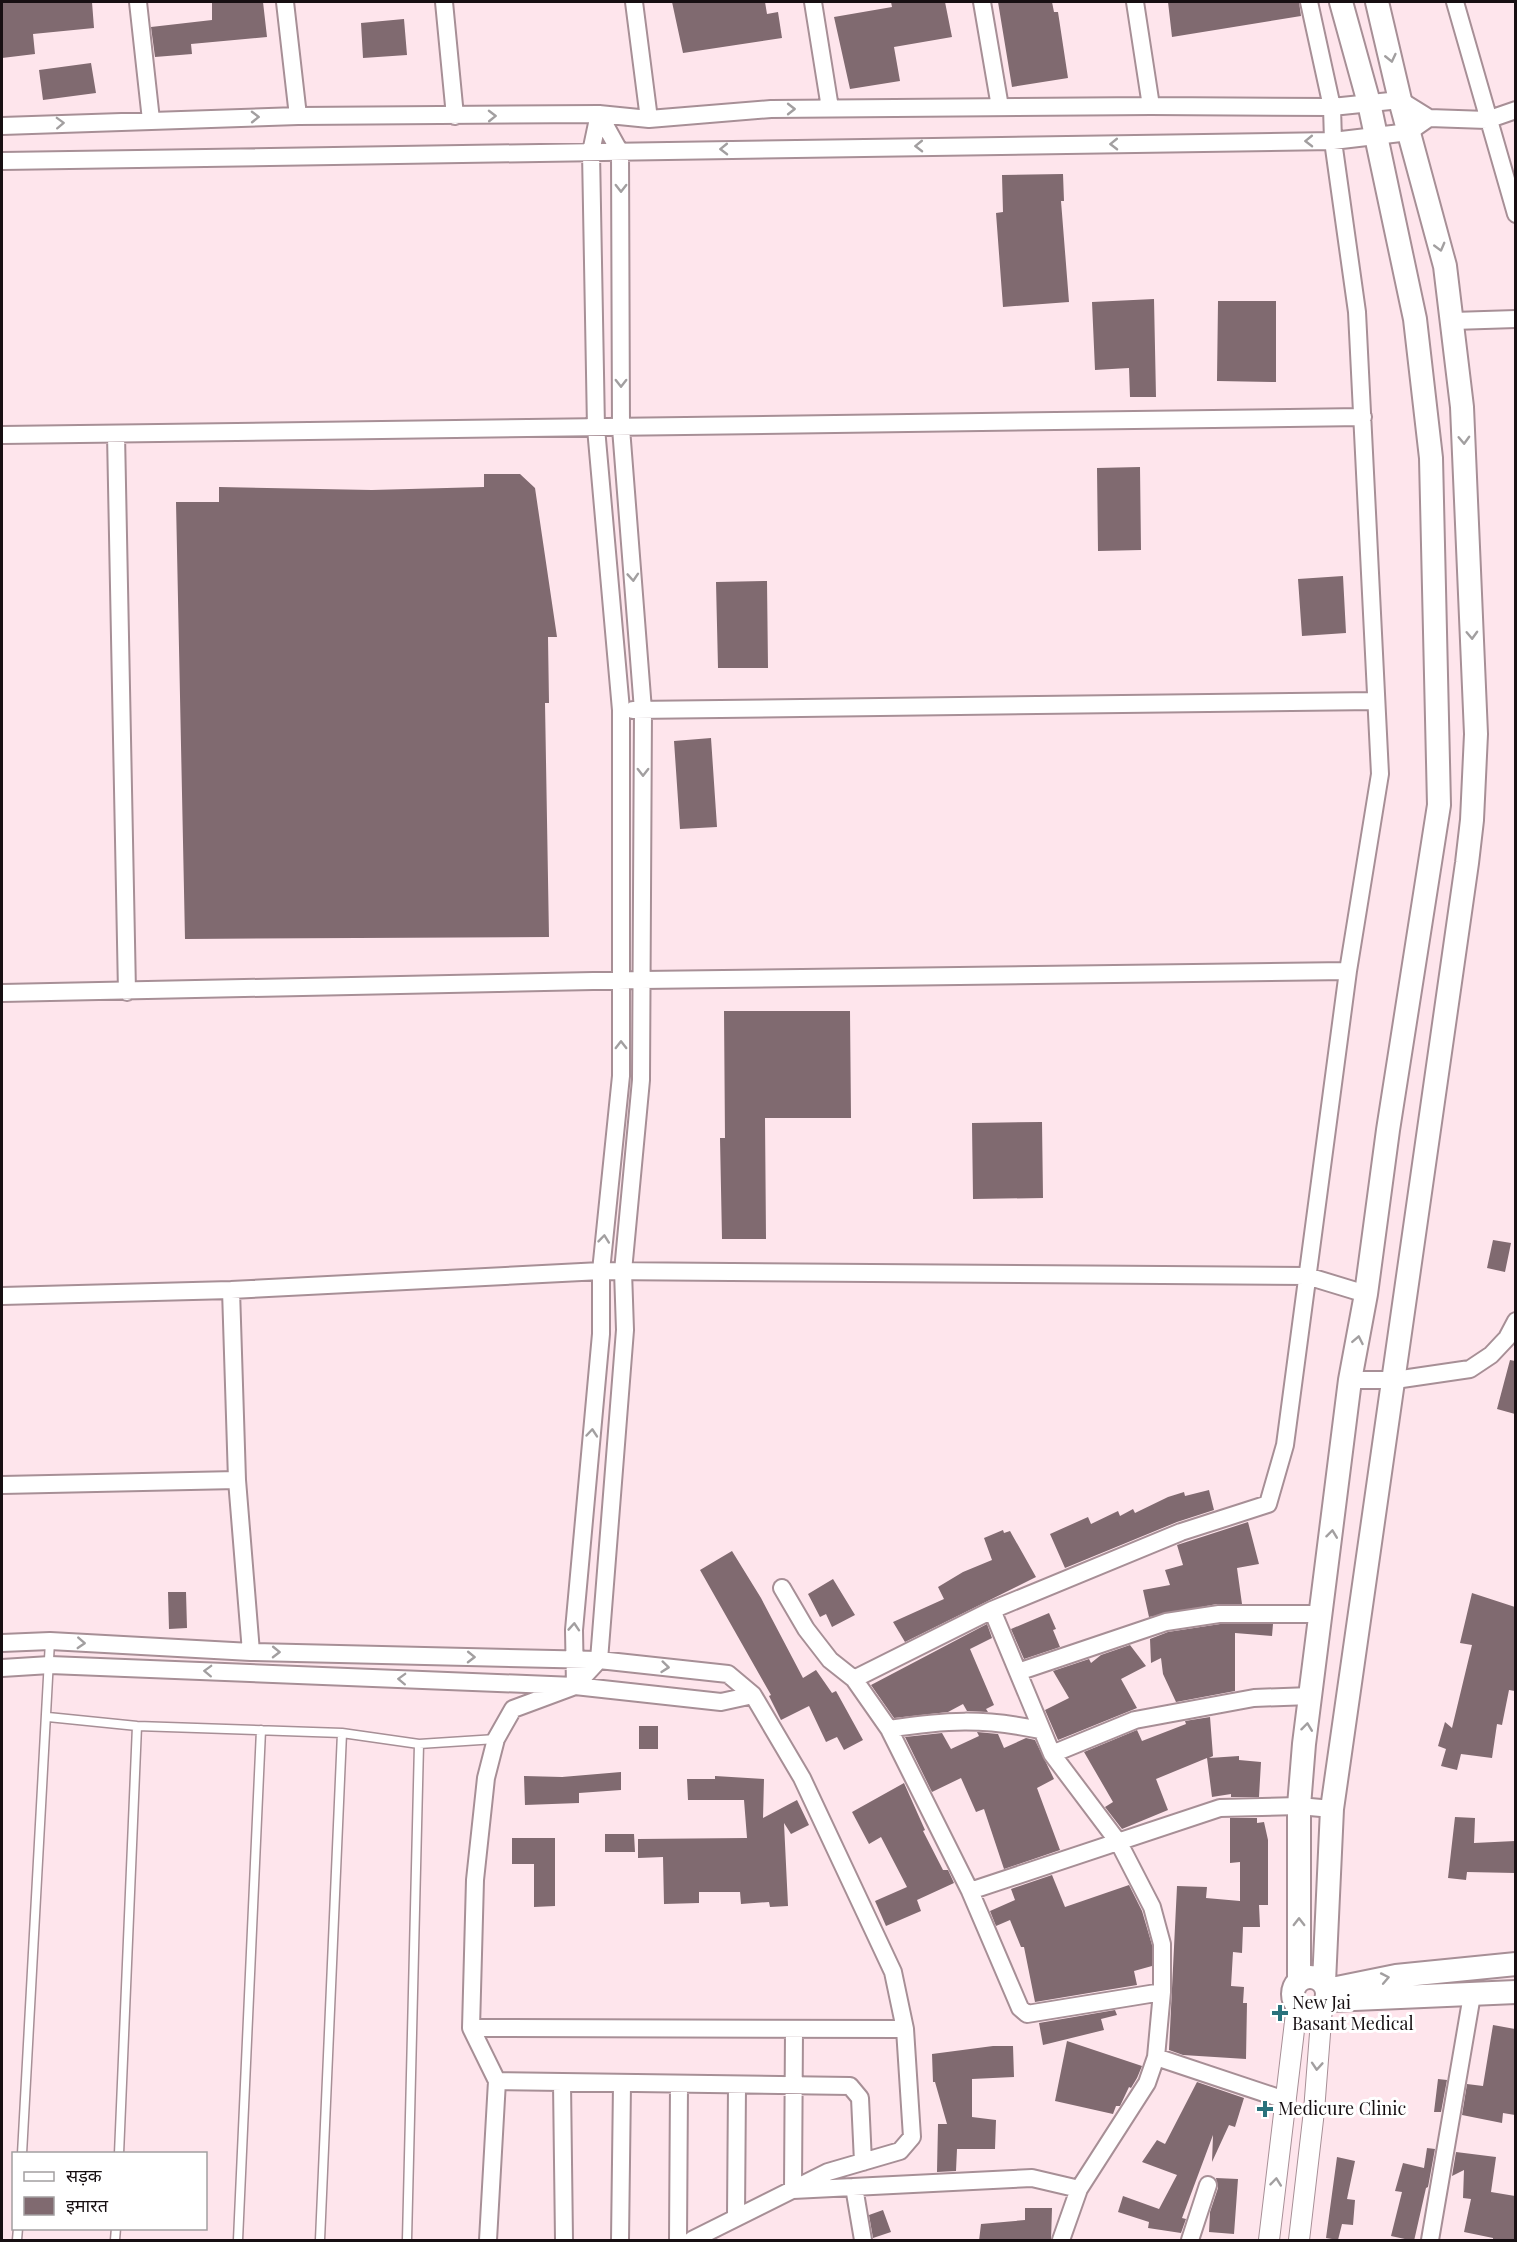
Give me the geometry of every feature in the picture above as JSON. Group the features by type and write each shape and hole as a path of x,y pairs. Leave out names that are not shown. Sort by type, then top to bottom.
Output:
{"main road":[{"path":"1299,1980 1299,1806 1311,1696 1350,1380 1366,1294 1388,1130 1439,806 1431,458 1415,319 1369,103 1341,2"},
{"path":"1325,1995 1316,1977 1307,1976 1299,1980 1293,1988 1293,1997 1304,2011 1313,2011 1325,1995 1332,1809 1395,1380 1427,1131 1472,820 1476,734 1462,407 1453,321 1445,266 1408,132 1377,2"},
{"path":"1325,1995 1396,1976 1515,1964"},
{"path":"1325,1995 1472,1995 1515,1992"}],"street":[{"path":"138,2 151,120"},
{"path":"285,2 298,116"},
{"path":"444,2 454,116"},
{"path":"634,2 649,119"},
{"path":"813,2 830,108"},
{"path":"982,2 1000,107"},
{"path":"1135,2 1151,106"},
{"path":"854,1679 992,1610 1181,1532 1268,1504 1285,1444 1348,971 1380,774 1357,312 1333,141 1332,107 1309,2"},
{"path":"1455,2 1515,214"},
{"path":"2,126 298,116 599,114 649,119 771,109 830,108 1332,107 1400,100 1429,118 1487,120 1515,110"},
{"path":"488,2241 497,2081 471,2028 475,1880 486,1778 496,1739 513,1708 574,1686 598,1660 625,1330 623,1271 641,1080 643,710 621,428 621,152 599,114"},
{"path":"574,1686 573,1659 601,1334 600,1271 621,1076 621,710 596,429 591,152 599,114"},
{"path":"2,160 1333,141 1408,132 1429,118"},
{"path":"1453,321 1515,319"},
{"path":"2,435 596,429 1363,417"},
{"path":"116,434 127,992"},
{"path":"621,710 1376,701"},
{"path":"2,993 642,980 1348,971"},
{"path":"2,1296 231,1290 600,1271 1306,1276 1366,1294"},
{"path":"231,1290 237,1480 252,1652"},
{"path":"1350,1380 1395,1380 1470,1369 1491,1355 1507,1338 1515,1321"},
{"path":"2,1485 237,1480"},
{"path":"782,1588 806,1629 830,1660 854,1679 889,1729 970,1891 1020,2008 1027,2014 1162,1992"},
{"path":"992,1610 1040,1730 1052,1754 1119,1843 1152,1907 1162,1944 1162,1992 1156,2057 1147,2083 1079,2189 1061,2241"},
{"path":"1018,1672 1166,1622 1219,1614 1322,1614"},
{"path":"2,1643 50,1641 252,1652 598,1660 728,1674 753,1695 802,1778 893,1972 905,2029 912,2137 900,2151 828,2172 736,2216 692,2241"},
{"path":"2,1668 50,1665 574,1686 721,1702 753,1695"},
{"path":"1052,1754 1135,1720 1254,1698 1311,1696"},
{"path":"889,1729 948,1720 1004,1722 1040,1730"},
{"path":"970,1891 1220,1808 1299,1806 1332,1809"},
{"path":"1299,2241 1325,1995"},
{"path":"1430,2241 1472,1995"},
{"path":"1269,2241 1297,2005"},
{"path":"471,2028 905,2029"},
{"path":"793,2190 794,2030"},
{"path":"1156,2057 1285,2100"},
{"path":"497,2081 850,2086 860,2098 863,2162"},
{"path":"562,2083 564,2241"},
{"path":"620,2241 622,2084"},
{"path":"678,2241 679,2085"},
{"path":"736,2216 737,2086"},
{"path":"793,2190 1032,2178 1079,2189"},
{"path":"1190,2241 1208,2185"},
{"path":"854,2187 863,2241"}],"lane":[{"path":"22,2152 48,1717 50,1641"},
{"path":"48,1717 136,1726 342,1733 419,1744 496,1739"},
{"path":"119,2152 136,1726"},
{"path":"238,2241 261,1730"},
{"path":"320,2241 342,1733"},
{"path":"407,2241 419,1744"}],"building":[{"path":"2,2 92,2 94,28 33,34 35,54 2,58"},
{"path":"212,2 263,2 267,37 191,44 192,54 155,57 151,27 212,20"},
{"path":"672,2 765,2 767,14 778,12 782,38 683,53"},
{"path":"891,2 945,2 952,37 894,47 900,81 850,89 834,17 892,7"},
{"path":"998,2 1052,2 1054,12 1058,12 1068,78 1012,87"},
{"path":"1168,2 1299,2 1301,16 1172,37"},
{"path":"404,19 407,55 363,58 361,23"},
{"path":"91,63 96,93 43,100 39,70"},
{"path":"1063,174 1064,201 1061,201 1069,302 1003,307 996,213 1003,212 1002,175"},
{"path":"1154,299 1156,397 1130,397 1129,368 1095,370 1092,302"},
{"path":"1218,301 1276,301 1276,382 1217,381"},
{"path":"1140,467 1141,550 1098,551 1097,468"},
{"path":"484,474 520,474 535,488 557,637 548,637 549,703 545,703 549,937 185,939 176,502 219,502 219,487 372,490 484,487"},
{"path":"1343,576 1346,633 1302,636 1298,579"},
{"path":"767,581 768,668 718,668 716,582"},
{"path":"711,738 717,827 680,829 674,741"},
{"path":"724,1011 850,1011 851,1118 765,1118 766,1239 722,1239 720,1138 725,1138"},
{"path":"1042,1122 1043,1198 973,1199 972,1123"},
{"path":"1493,1240 1511,1243 1505,1272 1487,1268"},
{"path":"1510,1360 1515,1361 1515,1414 1497,1409"},
{"path":"1209,1490 1214,1510 1177,1522 1065,1568 1050,1534 1088,1517 1091,1524 1118,1511 1120,1516 1133,1509 1135,1513 1184,1492 1185,1496"},
{"path":"1248,1522 1259,1564 1237,1568 1242,1604 1217,1604 1149,1617 1143,1590 1170,1585 1165,1570 1183,1565 1177,1545"},
{"path":"1003,1530 1004,1533 1010,1531 1036,1577 905,1642 893,1622 944,1599 938,1587 963,1572 992,1560 984,1538"},
{"path":"732,1551 761,1598 803,1678 816,1670 832,1693 836,1691 863,1740 844,1750 837,1737 826,1742 809,1706 781,1720 769,1696 771,1695 700,1570"},
{"path":"833,1579 855,1615 832,1627 826,1614 820,1617 808,1594"},
{"path":"168,1592 186,1592 187,1628 169,1629"},
{"path":"1472,1593 1515,1607 1515,1691 1509,1690 1502,1725 1497,1724 1492,1758 1461,1754 1457,1770 1441,1766 1446,1749 1438,1746 1445,1722 1452,1728 1472,1645 1460,1643"},
{"path":"1049,1613 1060,1647 1024,1659 1011,1629"},
{"path":"987,1624 992,1638 970,1649 994,1705 986,1709 988,1712 967,1711 963,1704 948,1712 894,1718 871,1685"},
{"path":"1220,1624 1273,1624 1272,1636 1235,1633 1235,1691 1176,1702 1163,1674 1161,1658 1151,1663 1150,1639 1168,1632"},
{"path":"1130,1645 1146,1666 1121,1679 1137,1708 1058,1740 1045,1710 1069,1698 1053,1671 1089,1659 1091,1663 1101,1655"},
{"path":"1210,1717 1213,1756 1209,1758 1239,1756 1239,1760 1261,1762 1259,1797 1231,1797 1231,1794 1212,1797 1207,1758 1156,1779 1168,1810 1122,1829 1105,1807 1113,1802 1084,1752 1137,1730 1142,1741 1186,1724 1185,1721"},
{"path":"639,1726 658,1726 658,1749 639,1749"},
{"path":"977,1732 998,1734 1004,1748 1026,1738 1035,1740 1054,1779 1037,1788 1060,1850 1004,1869 984,1809 976,1812 961,1778 932,1792 905,1737 942,1733 951,1749 979,1736"},
{"path":"621,1772 621,1790 579,1793 579,1803 525,1805 524,1776 562,1777"},
{"path":"715,1776 764,1779 763,1818 797,1800 809,1825 791,1834 784,1823 788,1906 770,1907 769,1902 741,1904 740,1892 699,1892 699,1903 664,1904 663,1857 638,1858 638,1839 747,1838 744,1800 688,1800 687,1779 715,1779"},
{"path":"904,1783 925,1830 923,1831 943,1870 948,1870 954,1883 917,1900 921,1911 886,1926 875,1901 907,1887 881,1837 869,1844 852,1812"},
{"path":"1455,1817 1475,1818 1474,1843 1515,1841 1515,1873 1467,1872 1466,1880 1448,1878"},
{"path":"1230,1818 1257,1818 1257,1823 1264,1822 1268,1840 1268,1905 1259,1905 1260,1927 1243,1927 1242,1953 1233,1952 1231,1986 1244,1987 1243,2003 1247,2003 1246,2059 1183,2055 1169,2050 1177,1886 1207,1887 1206,1898 1240,1901 1240,1862 1230,1863"},
{"path":"605,1834 634,1834 635,1852 605,1852"},
{"path":"512,1838 555,1838 555,1906 534,1907 534,1864 512,1864"},
{"path":"1052,1875 1065,1907 1129,1885 1142,1911 1152,1945 1152,1966 1134,1971 1137,1985 1035,2002 1024,1947 1021,1947 1010,1920 996,1926 990,1911 1015,1900 1011,1889"},
{"path":"1115,2010 1117,2015 1101,2019 1104,2030 1043,2045 1039,2023"},
{"path":"1493,2025 1515,2029 1515,2115 1503,2113 1502,2123 1462,2115 1467,2084 1483,2086"},
{"path":"1067,2041 1142,2066 1131,2088 1129,2087 1120,2106 1116,2106 1113,2114 1055,2101"},
{"path":"993,2046 1013,2046 1014,2077 972,2079 972,2117 996,2120 995,2149 957,2149 956,2171 937,2172 938,2124 947,2124 935,2082 933,2082 932,2054"},
{"path":"1438,2079 1447,2080 1441,2112 1434,2112"},
{"path":"1197,2082 1244,2098 1235,2127 1229,2125 1212,2162 1213,2135 1182,2218 1186,2219 1181,2233 1148,2228 1149,2222 1118,2212 1123,2196 1159,2209 1177,2175 1142,2162 1157,2140 1165,2144"},
{"path":"1427,2148 1435,2149 1414,2241 1391,2236 1402,2192 1395,2191 1403,2163 1424,2168"},
{"path":"1456,2152 1496,2157 1491,2192 1515,2196 1515,2241 1493,2241 1493,2238 1464,2232 1471,2199 1463,2198 1464,2170 1452,2176"},
{"path":"1337,2157 1355,2161 1347,2199 1355,2200 1353,2225 1342,2224 1338,2240 1326,2238"},
{"path":"1216,2178 1238,2179 1234,2234 1209,2232 1210,2212 1218,2188"},
{"path":"1025,2208 1052,2208 1051,2241 979,2241 981,2224 1025,2220"},
{"path":"883,2210 891,2232 873,2238 869,2215"}],"place":[{"name":"New Jai Basant Medical","path":"1280,2013"},
{"name":"Medicure Clinic","path":"1265,2109"}]}
